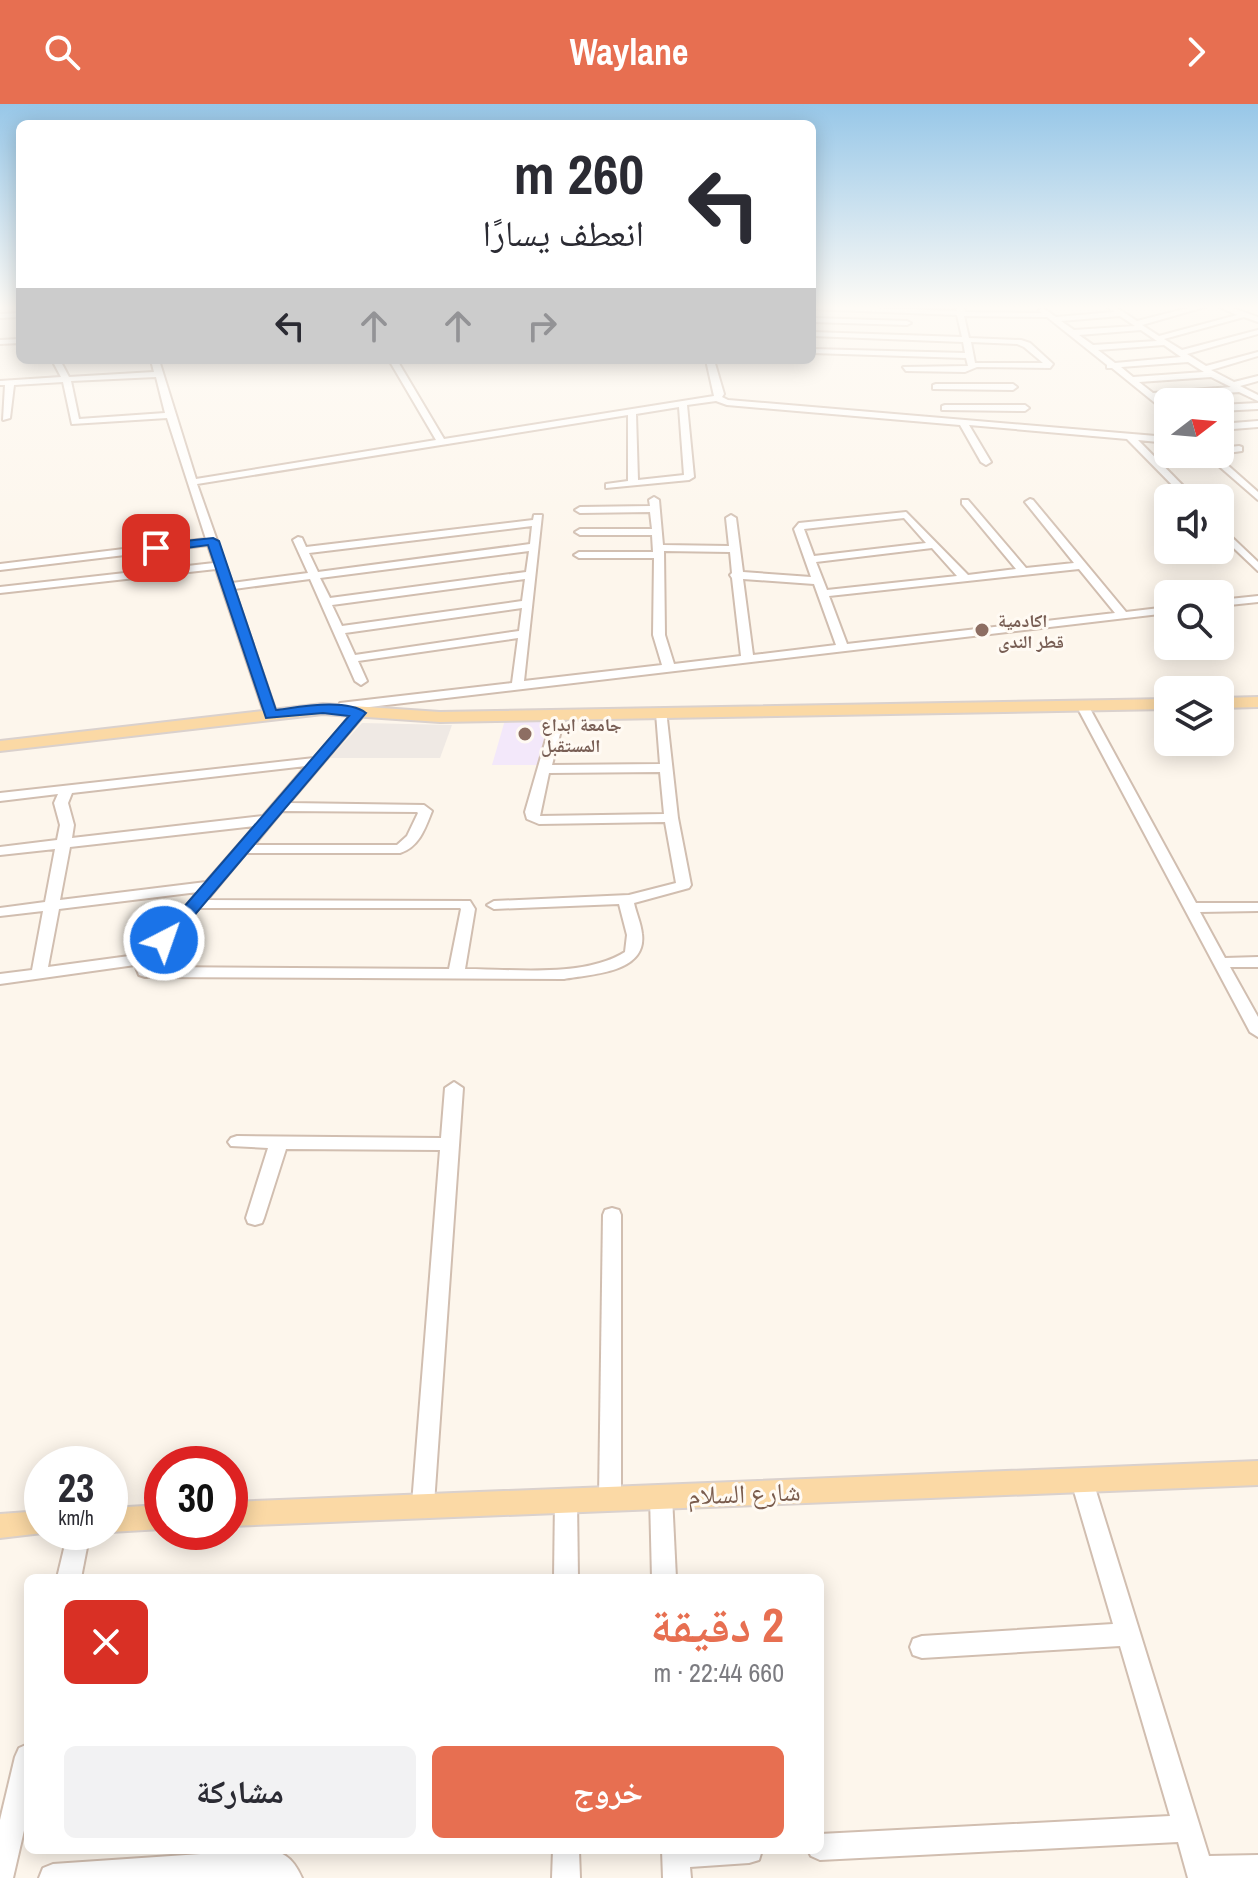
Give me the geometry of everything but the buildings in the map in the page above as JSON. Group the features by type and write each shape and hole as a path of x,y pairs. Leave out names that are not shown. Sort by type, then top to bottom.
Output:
{"main road":[{"path":"1234,703 1258,702"},
{"path":"0,746 323,709 421,717 1154,704"},
{"name":"شارع السلام","path":"248,1513 1258,1473"},
{"path":"0,1526 24,1524"}],"street":[{"path":"5,389 6,418"},
{"path":"68,389 75,422 78,423 172,415"},
{"path":"164,389 271,715"},
{"path":"410,389 441,441"},
{"path":"717,398 718,389"},
{"path":"937,389 951,421"},
{"path":"1014,389 1039,430"},
{"path":"1142,389 1154,398"},
{"path":"1151,396 1221,389"},
{"path":"193,482 717,398 727,402 1154,439"},
{"path":"609,486 690,476 683,403"},
{"path":"1234,407 1258,406"},
{"path":"945,408 1025,408"},
{"path":"632,411 633,483"},
{"path":"963,423 986,462"},
{"path":"1234,426 1258,424"},
{"path":"1234,426 1258,437"},
{"path":"1130,437 1176,484"},
{"path":"1234,450 1239,449"},
{"path":"1226,468 1258,497"},
{"path":"965,502 1024,572"},
{"path":"1030,502 1123,615"},
{"path":"580,510 654,505 659,635 669,668"},
{"path":"842,646 799,529 803,525 906,515 965,578"},
{"path":"731,518 735,575 747,658"},
{"path":"361,681 301,545 538,520 518,685"},
{"path":"580,532 657,532"},
{"path":"0,567 213,541"},
{"path":"1234,543 1258,568"},
{"path":"811,559 935,545"},
{"path":"228,587 534,547"},
{"path":"579,555 734,549"},
{"path":"0,590 221,565"},
{"path":"821,594 1083,565"},
{"path":"327,602 531,575"},
{"path":"735,575 817,581"},
{"path":"1234,602 1258,599"},
{"path":"339,630 527,604"},
{"path":"323,709 1154,612"},
{"path":"351,659 524,634"},
{"path":"1082,705 1258,1032"},
{"path":"359,713 142,970 151,974 564,974 618,962 632,954 635,943 626,902 629,899"},
{"path":"494,905 629,899 684,885 671,818 662,713"},
{"path":"559,715 532,812 534,819 671,818"},
{"path":"0,797 318,761"},
{"path":"544,769 667,768"},
{"path":"39,974 67,825 60,807 68,788"},
{"path":"243,849 400,849 417,832 425,811 419,808 278,807"},
{"path":"0,851 267,820"},
{"path":"0,912 211,886"},
{"path":"195,904 465,904 468,909 456,974"},
{"path":"1192,908 1258,907"},
{"path":"0,979 149,958"},
{"path":"1220,963 1258,962"},
{"path":"423,1504 454,1088"},
{"path":"237,1142 449,1144"},
{"path":"255,1218 279,1142"},
{"path":"610,1498 612,1215"},
{"path":"1082,1481 1201,1874 1258,1869"},
{"path":"661,1496 664,1574"},
{"path":"566,1499 566,1574"},
{"path":"70,1574 75,1550"},
{"path":"922,1647 1130,1634"},
{"path":"0,1876 24,1774"},
{"path":"824,1847 1187,1828"},
{"path":"566,1854 566,1878"},
{"path":"676,1861 722,1854"},
{"path":"53,1878 266,1863 278,1864 288,1878"}],"shaded area":[{"path":"505,720 550,721 539,765 492,765"},
{"path":"362,723 452,725 440,758 330,758"}],"place":[{"name":"اكادمية قطر الندى","path":"982,630"},
{"name":"جامعة ابداع المستقبل","path":"525,734"}],"route":[{"path":"156,548 213,541 271,715 323,709 359,713 164,940"}]}
